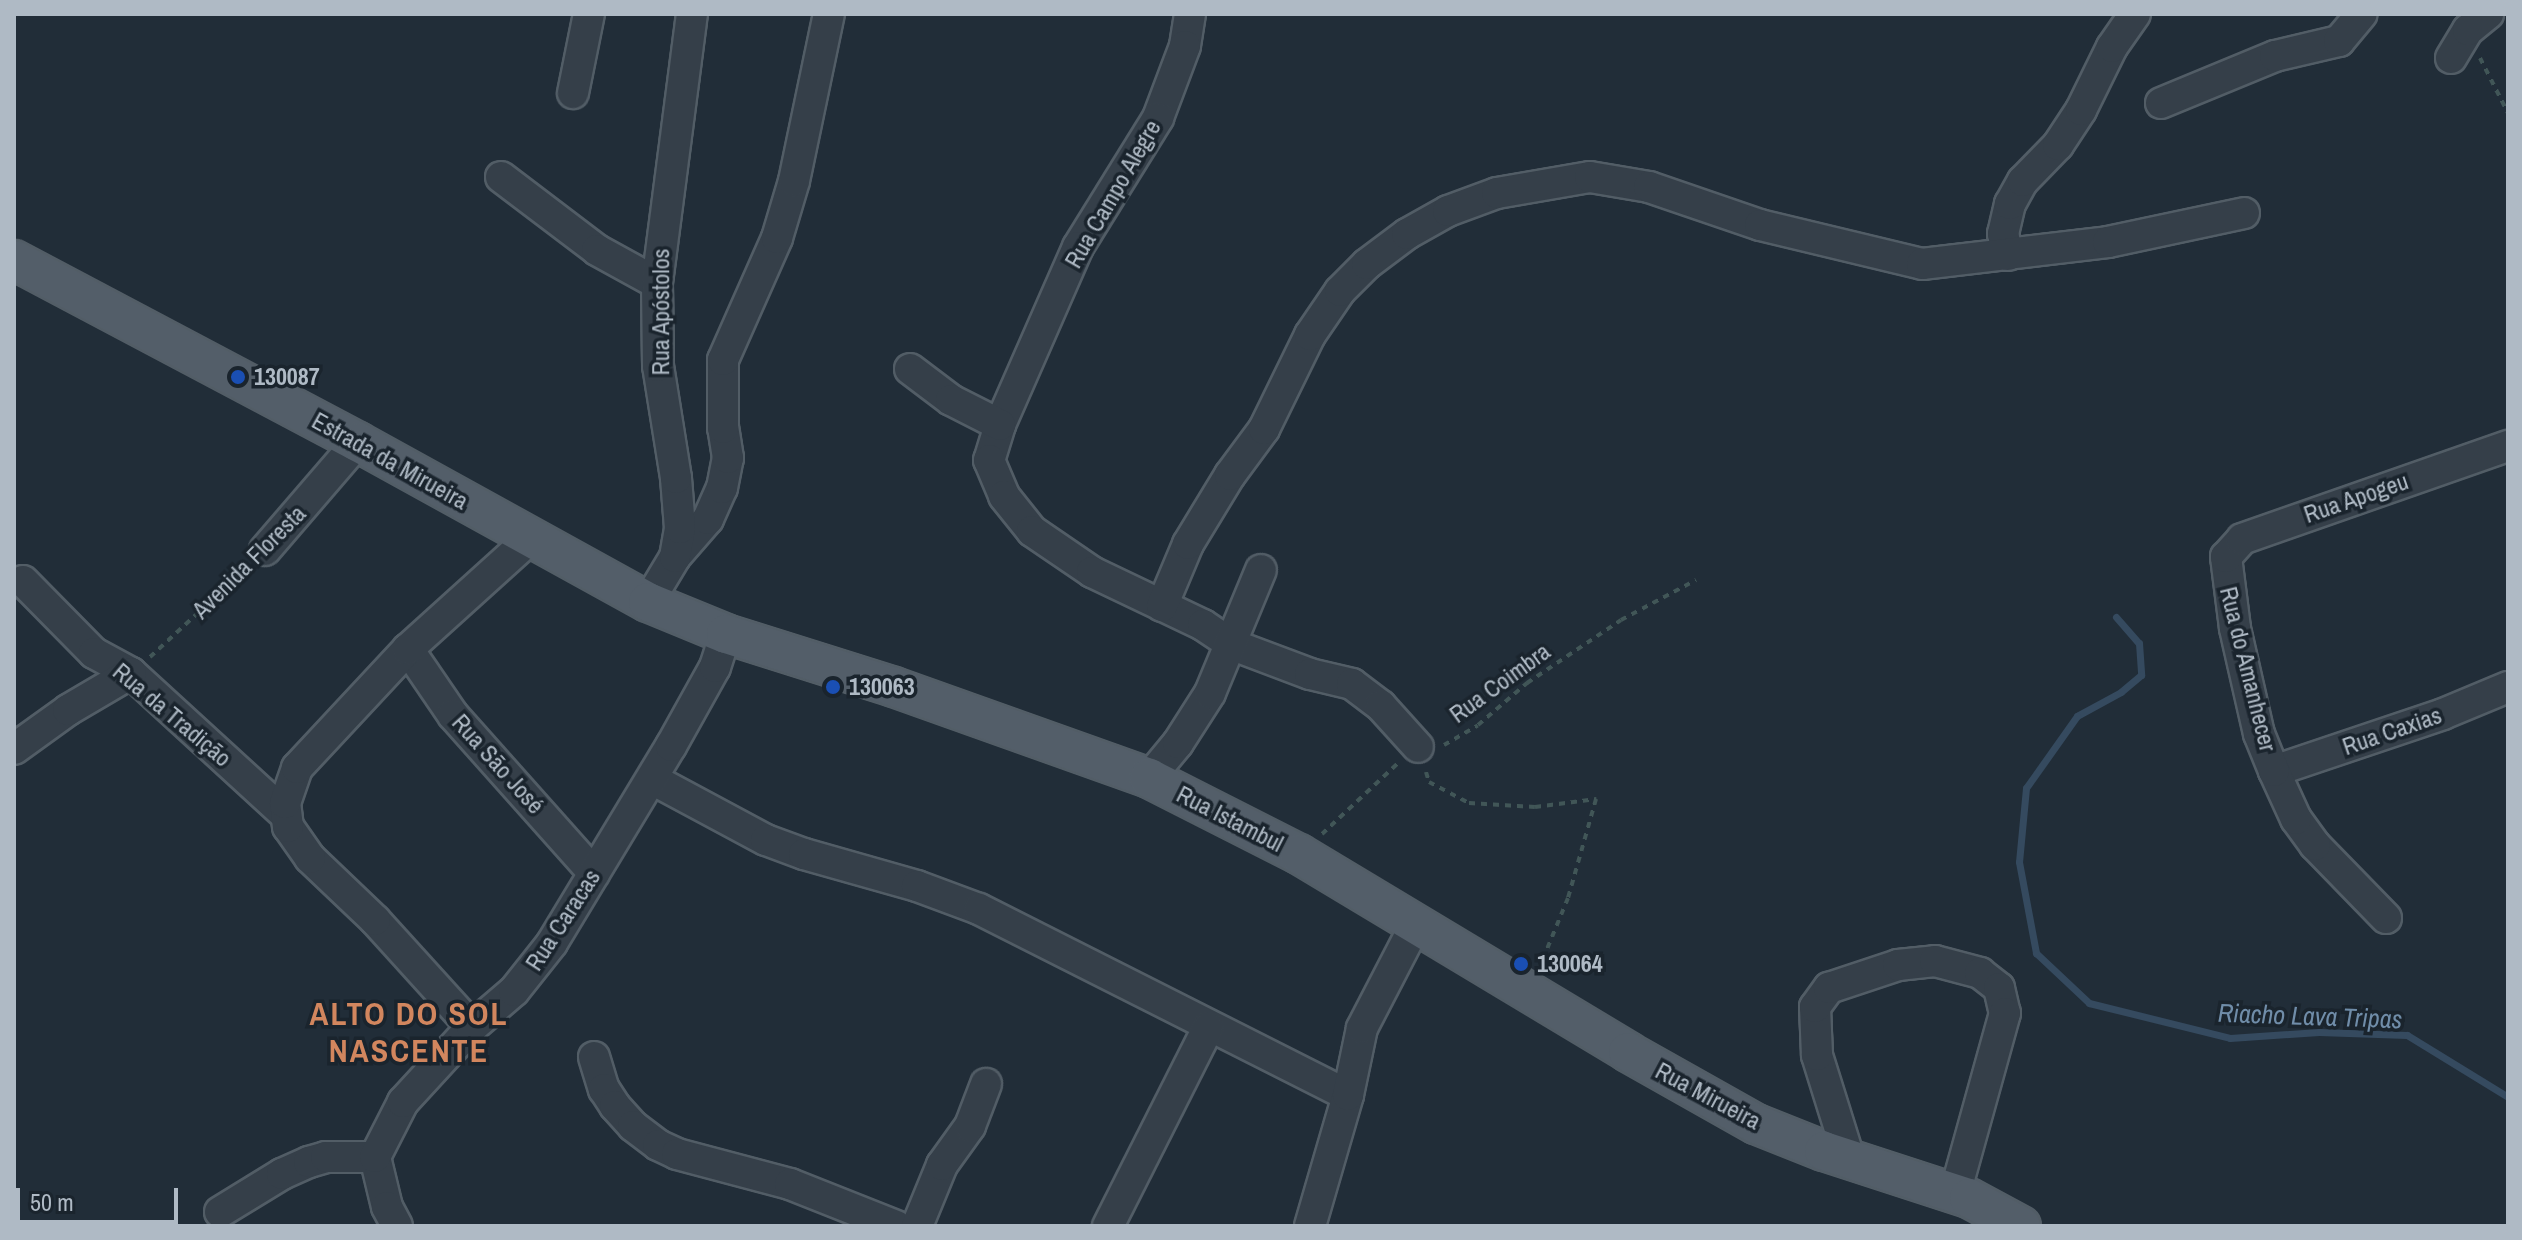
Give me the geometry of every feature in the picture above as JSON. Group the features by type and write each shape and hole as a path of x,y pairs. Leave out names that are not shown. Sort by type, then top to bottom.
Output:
{"main road":[{"name":"Estrada da Mirueira","path":"14,260 358,442 648,602 726,634"},
{"name":"Rua Istambul","path":"726,634 894,687 1149,778 1299,854 1417,922"},
{"name":"Rua Mirueira","path":"1417,922 1628,1052 1756,1124 1955,1193 2021,1226"}],"street":[{"path":"573,93 589,14"},
{"name":"Rua Apóstolos","path":"648,602 675,557 680,528 658,366 657,283 692,14"},
{"path":"675,557 708,519 722,488 728,458 721,400 723,360 777,238 808,121 829,14"},
{"name":"Rua Campo Alegre","path":"1162,606 1092,572 1032,531 1004,496 989,460 1000,425 1078,247 1158,118 1185,46 1190,14"},
{"path":"2008,255 2003,234 2010,204 2023,181 2058,145 2081,110 2112,47 2135,14"},
{"path":"2161,103 2275,56 2339,41 2362,14"},
{"path":"2451,58 2470,19"},
{"path":"501,177 597,250 657,283"},
{"path":"1418,747 1381,706 1352,684 1310,674 1233,645 1203,625 1162,606 1188,544 1230,475 1264,429 1310,335 1340,291 1367,264 1407,234 1448,211 1497,193 1590,177 1649,187 1760,225 1922,264 2108,242 2244,213"},
{"path":"910,369 951,400 1000,425"},
{"name":"Avenida Floresta","path":"265,550 358,442"},
{"name":"Rua Apogeu","path":"2225,572 2226,557 2242,539 2508,446"},
{"path":"286,815 289,782 297,768 408,649 531,538"},
{"path":"1149,778 1178,743 1210,693 1233,645 1261,570"},
{"name":"Rua do Amanhecer","path":"2225,572 2259,734 2296,819 2315,845 2386,918"},
{"name":"Rua da Tradição","path":"23,581 94,653 131,673 286,815 288,827 310,858 375,920 472,1027"},
{"name":"Rua Caracas","path":"375,1157 403,1102 472,1027 514,991 534,967 652,779 715,667 726,634"},
{"name":"Rua São José","path":"408,649 453,715 594,873"},
{"path":"14,749 68,710 131,673"},
{"name":"Rua Caxias","path":"2274,771 2443,714 2508,687"},
{"path":"652,779 766,840 917,886 979,909 1208,1028 1348,1095"},
{"path":"1310,1226 1348,1095 1362,1028 1417,922"},
{"path":"1849,1158 1817,1055 1815,1007 1829,988 1898,965 1935,961 1980,973 1999,988 2005,1013 1955,1193"},
{"path":"1108,1226 1208,1028"},
{"path":"594,1057 604,1089 615,1106 633,1126 658,1145 677,1154 790,1184 896,1226"},
{"path":"917,1226 942,1165 970,1126 986,1084"},
{"path":"220,1212 282,1174 309,1162 326,1157 375,1157 387,1207 397,1226"}],"path":[{"path":"2470,19 2508,113"},
{"name":"Avenida Floresta","path":"131,673 265,550"},
{"name":"Rua Coimbra","path":"1299,854 1418,747 1445,745 1504,706 1527,683 1621,620 1696,580"},
{"path":"1418,747 1429,782 1469,803 1535,807 1596,799 1568,898 1530,991"}],"waterway":[{"name":"Riacho Lava Tripas","path":"2116,617 2139,643 2141,675 2121,692 2077,716 2026,788 2019,862 2036,953 2089,1003 2230,1038 2319,1032 2407,1035 2508,1097"}],"place":[{"name":"130087","path":"238,377"},
{"name":"130063","path":"833,687"},
{"name":"130064","path":"1521,964"}],"district":[{"name":"ALTO DO SOL NASCENTE","path":"409,1034"}]}
